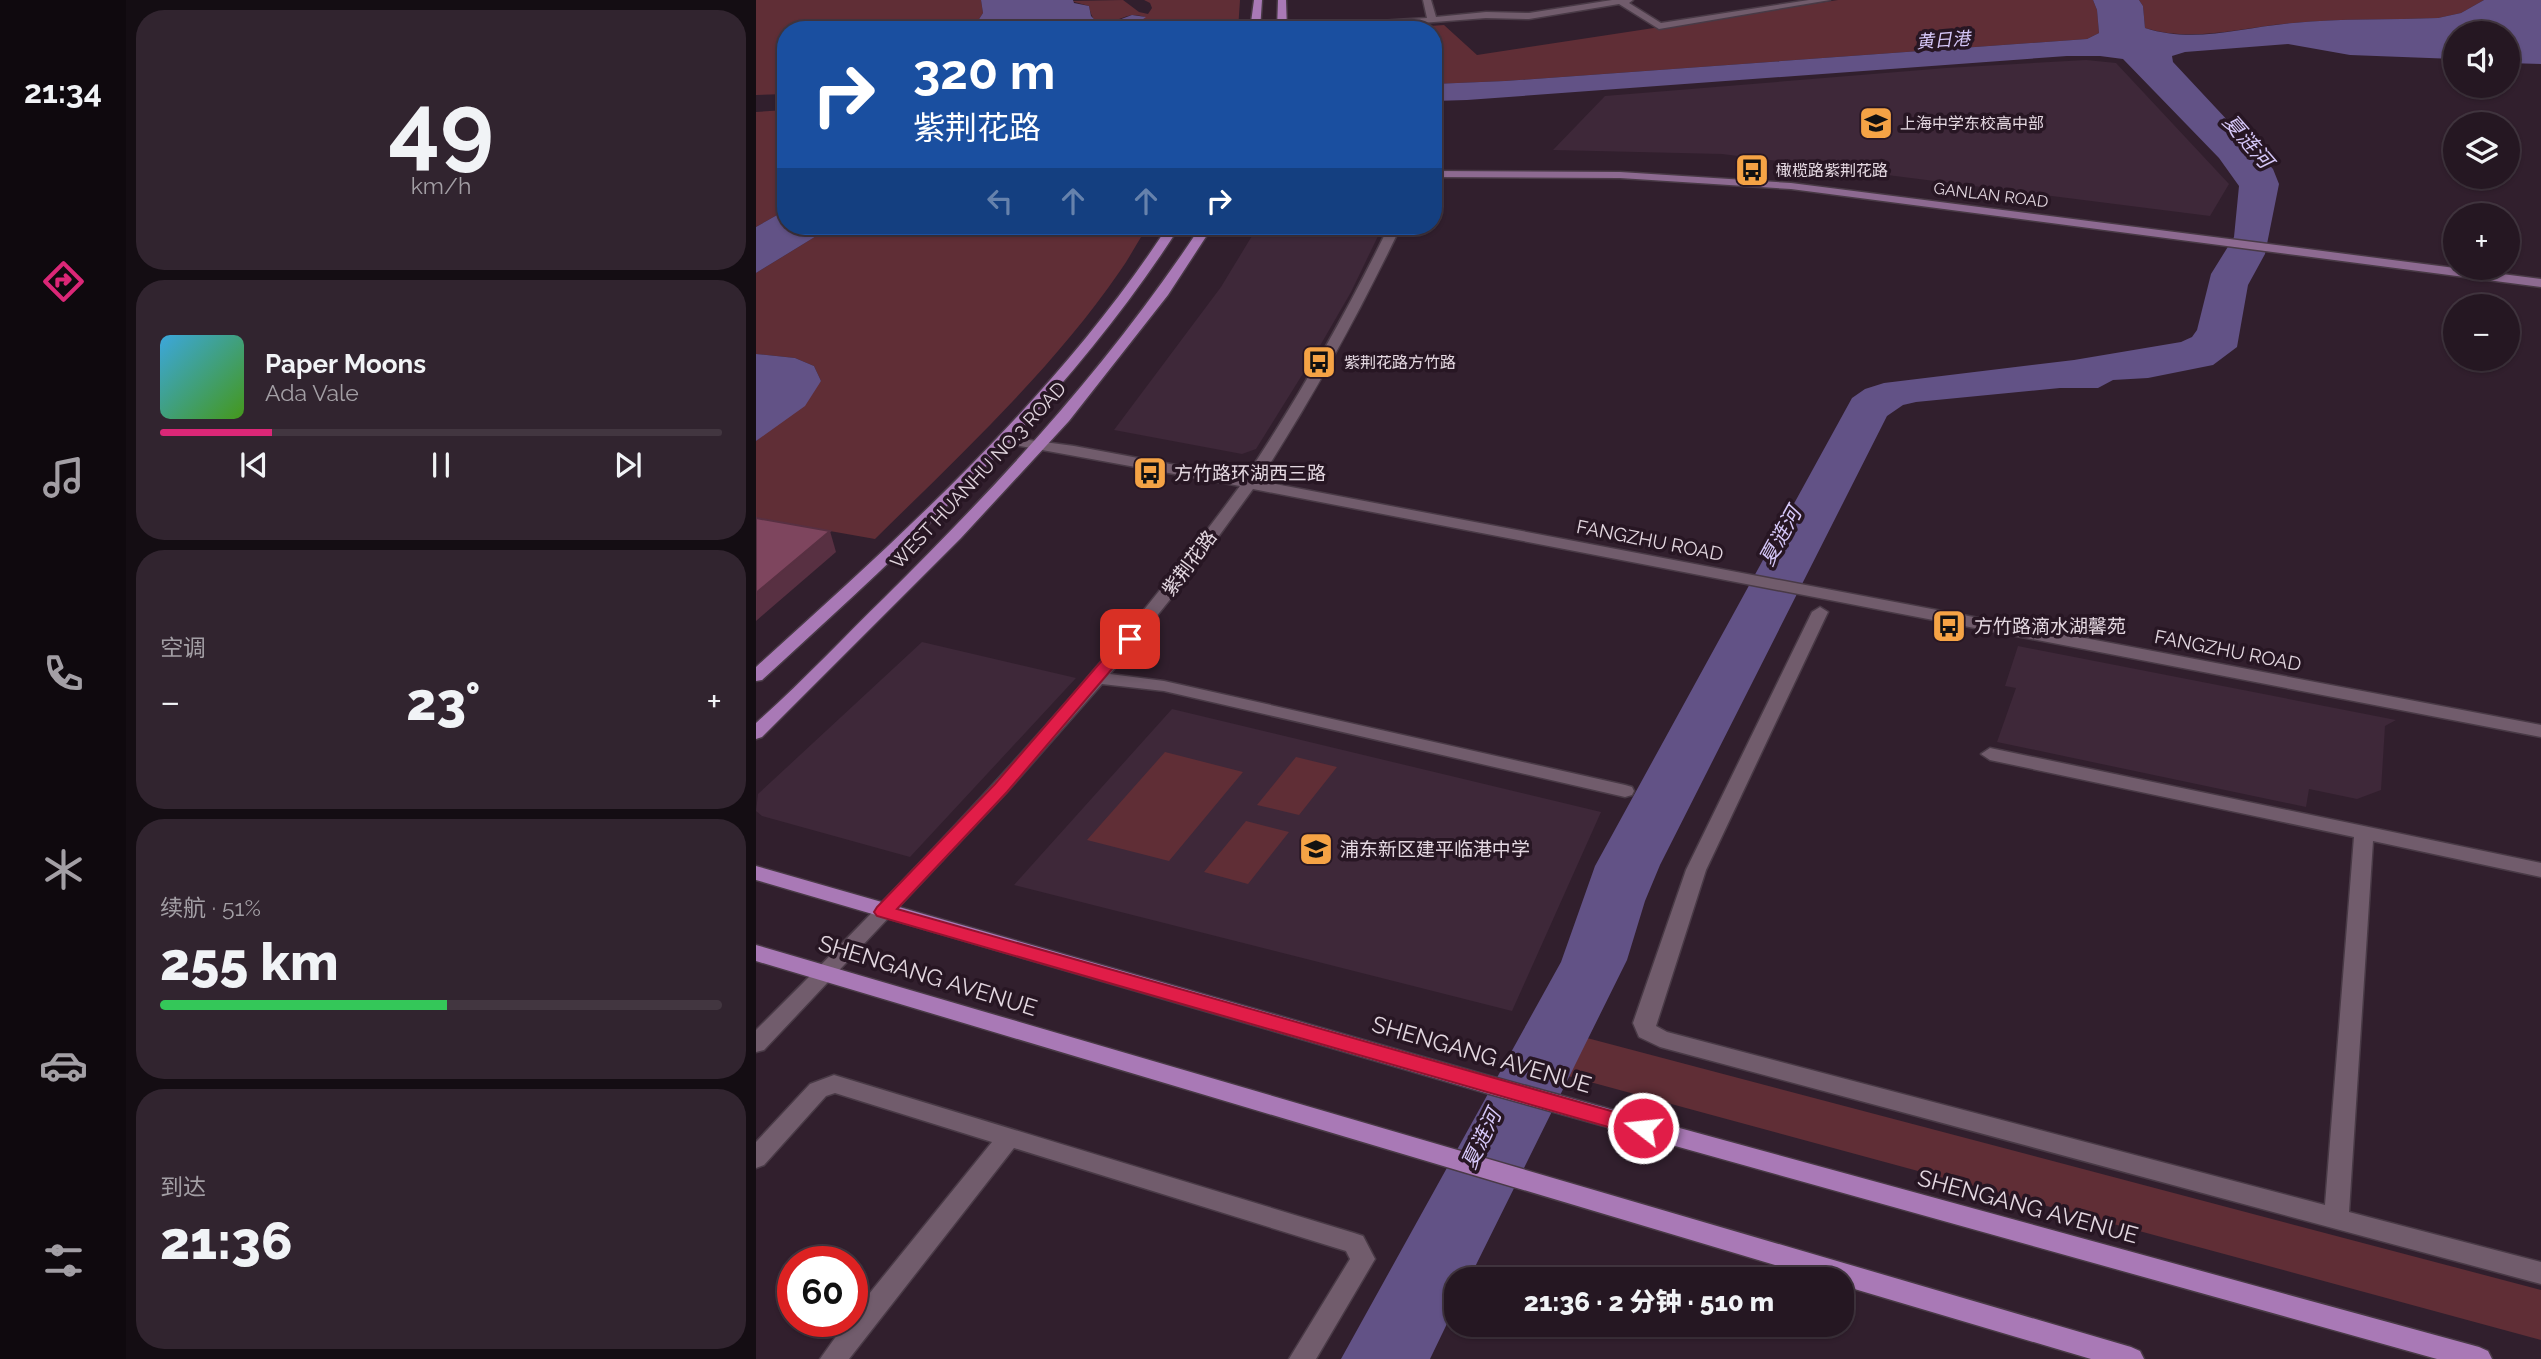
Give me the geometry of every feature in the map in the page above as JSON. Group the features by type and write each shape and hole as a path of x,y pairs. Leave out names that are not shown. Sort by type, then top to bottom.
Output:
{"main road":[{"path":"1256,21 1258,0"},
{"path":"1282,0 1283,21"},
{"name":"GANLAN ROAD","path":"1442,165 1625,166 1751,173 1862,184 2229,237"},
{"name":"GANLAN ROAD","path":"1442,174 1608,175 1730,180 2443,260"},
{"name":"WEST HUANHU NO.3 ROAD","path":"756,676 866,577 1004,439 1106,321 1168,235"},
{"name":"WEST HUANHU NO.3 ROAD","path":"756,733 787,705 1040,445 1150,310 1201,235"},
{"name":"GANLAN ROAD","path":"2271,242 2541,283"},
{"path":"2520,269 2541,272"},
{"name":"SHENGANG AVENUE","path":"756,873 1562,1106 2479,1359"},
{"name":"SHENGANG AVENUE","path":"756,953 1524,1182 2131,1359"}],"street":[{"path":"1427,0 1432,20"},
{"path":"1417,21 1489,18 1525,21 1539,19 1545,13 1622,0 1658,26 1826,0"},
{"name":"紫荆花路","path":"756,1044 826,974 1001,788 1098,678 1249,484 1327,363 1391,235"},
{"name":"FANGZHU ROAD","path":"1004,439 1739,579 1818,603 2541,730"},
{"path":"1818,603 1696,870 1644,1023 1647,1031 1660,1039 2541,1273"},
{"path":"1098,678 1164,686 1625,791"},
{"path":"1990,754 2541,870"},
{"path":"2336,1218 2364,833"},
{"path":"756,1158 818,1090 834,1084 1354,1243 1363,1259 1302,1359"},
{"path":"833,1359 1009,1138"}],"shaded area":[{"path":"756,0 981,0 983,13 978,21 777,21 777,94 756,95"},
{"path":"1123,0 1139,12 1148,14 1152,8 1150,3 1144,0 1240,0 1239,21 1140,21 1145,17 1134,15 1113,21 1096,21 1089,6 1071,1"},
{"path":"1838,0 2093,0 2097,10 2099,33 2087,39 1442,84 1442,25 1477,55"},
{"path":"2139,0 2484,0 2461,13 2438,18 2311,21 2219,33 2182,34 2145,28 2143,6"},
{"name":"上海中学东校高中部","path":"2086,60 2116,63 2229,184 2210,216 1722,154 1553,150 1605,96 1946,68"},
{"path":"777,111 777,215 756,227 756,112"},
{"path":"818,235 1142,235 1120,271 1065,343 1004,411 875,539 756,518 756,441 821,381 814,366 795,358 756,354 756,273"},
{"path":"1253,235 1379,235 1351,292 1256,449 1242,454 1114,430 1221,287"},
{"path":"922,642 1076,678 910,857 762,816 756,811 758,794"},
{"path":"2018,646 2396,720 2385,726 2381,790 2357,799 2309,789 2306,807 1997,742 2016,688 2005,686"},
{"name":"浦东新区建平临港中学","path":"1172,709 1601,812 1512,1011 1014,885"},
{"path":"1165,752 1243,772 1169,861 1087,840"},
{"path":"1296,757 1337,767 1299,815 1257,805"},
{"path":"1246,821 1289,832 1248,884 1204,872"},
{"path":"1587,1038 2541,1290 2541,1340 1568,1076"}],"water":[{"path":"981,0 1073,0 1074,3 1089,6 1091,16 1096,21 978,21 983,13"},
{"name":"夏涟河","path":"2093,0 2139,0 2143,6 2145,28 2164,33 2201,35 2311,21 2438,18 2461,13 2484,0 2541,0 2541,64 2520,63 2520,21 2443,21 2443,59 2350,55 2288,44 2185,52 2172,56 2173,62 2273,169 2279,184 2265,254 2248,285 2237,347 2213,365 2148,378 2113,380 2098,388 2060,388 1916,402 1903,405 1887,416 1660,865 1645,901 1627,960 1475,1267 1444,1267 1444,1330 1430,1359 1341,1359 1561,962 1595,866 1852,398 1865,389 1884,383 2074,360 2181,342 2192,337 2197,330 2211,274 2234,237 2239,186 2219,158 2123,59 2100,56 2067,56 1467,100 1442,101 1442,84 2087,39 2099,33 2097,10"},
{"path":"1132,15 1146,17 1140,21 1116,21"},
{"path":"777,215 777,235 818,235 756,273 756,227"},
{"path":"756,354 795,358 814,366 821,381 805,406 756,441"}],"building":[{"path":"756,518 830,531 756,593"}],"place":[{"name":"上海中学东校高中部","path":"1876,123"},
{"name":"橄榄路紫荆花路","path":"1752,170"},
{"name":"紫荆花路方竹路","path":"1319,362"},
{"name":"方竹路环湖西三路","path":"1150,473"},
{"name":"方竹路滴水湖馨苑","path":"1949,626"},
{"name":"浦东新区建平临港中学","path":"1316,849"}],"route":[{"path":"1130,639 1001,788 884,912 1643,1128"}],"water label":[{"name":"黄日港","path":"1943,40"}]}
